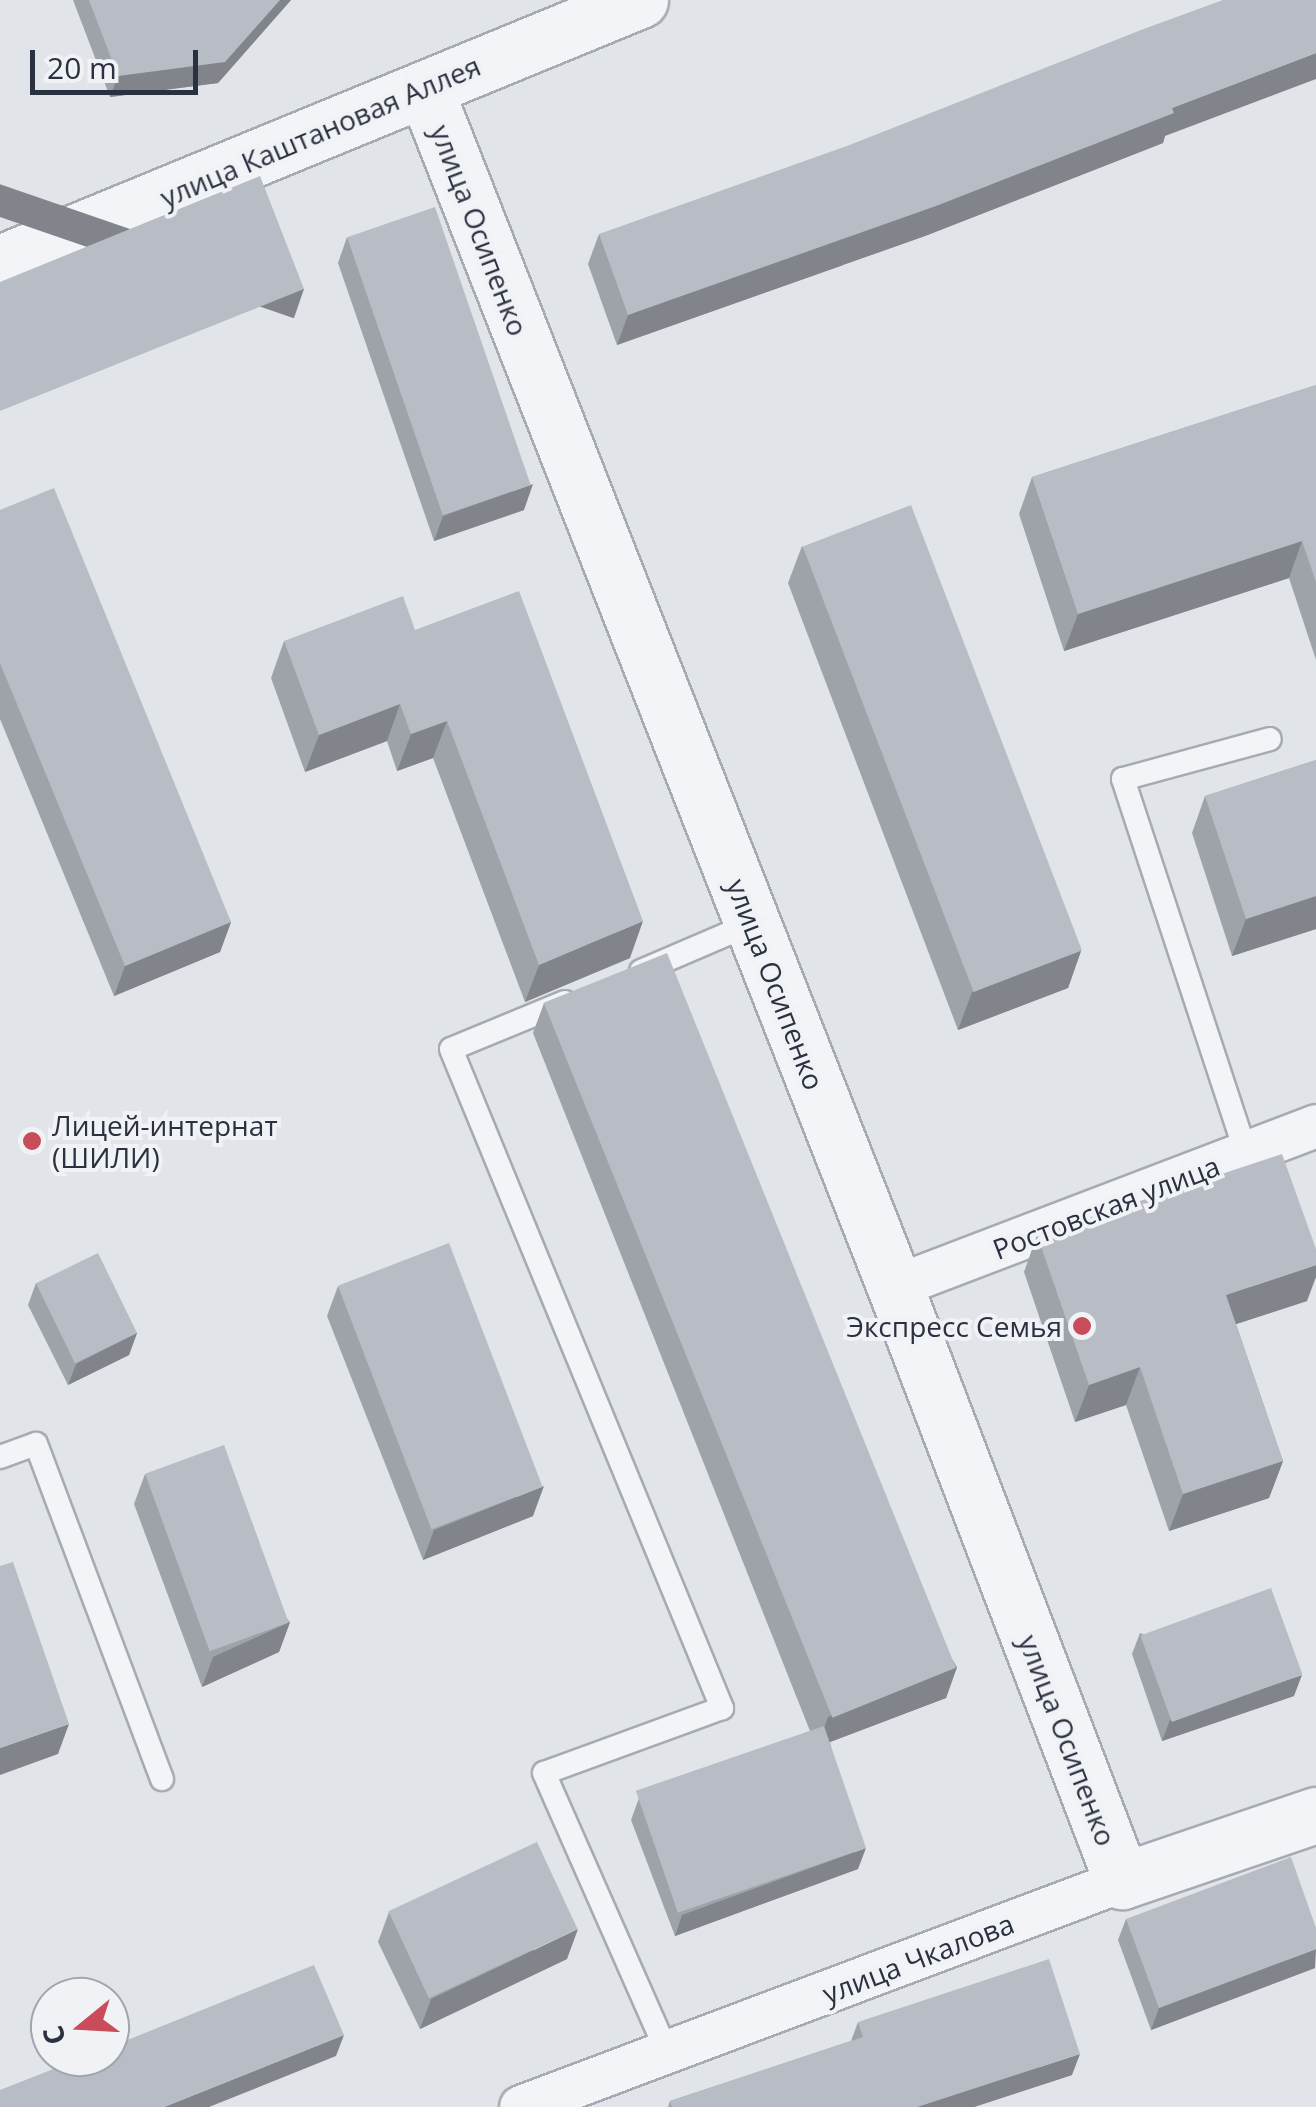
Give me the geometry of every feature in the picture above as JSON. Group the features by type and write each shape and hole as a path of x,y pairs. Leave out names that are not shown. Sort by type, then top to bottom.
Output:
{"street":[{"name":"улица Каштановая Аллея","path":"0,263 640,0"},
{"name":"улица Осипенко","path":"425,89 895,1288 1122,1881"},
{"name":"Ростовская улица","path":"895,1288 1316,1126"},
{"name":"улица Чкалова","path":"521,2107 1122,1881 1316,1815"}],"lane":[{"path":"1246,1153 1124,779 1270,738"},
{"path":"615,981 752,924"},
{"path":"579,996 451,1049 722,1708 544,1773 667,2052"},
{"path":"0,1457 36,1444 162,1779"}],"building":[{"path":"89,0 280,0 225,62 118,76"},
{"path":"1223,0 1316,0 1316,53 936,206 628,315 599,234 847,146"},
{"path":"260,176 304,289 0,411 0,282"},
{"path":"435,207 531,485 443,515 347,237"},
{"path":"1316,385 1316,582 1302,541 1078,614 1032,477"},
{"path":"54,488 231,922 125,966 0,663 0,510"},
{"path":"911,505 1082,950 974,992 803,547"},
{"path":"519,591 643,921 539,965 447,721 411,734 400,704 319,735 284,641 403,596 415,630"},
{"path":"1316,760 1316,896 1246,919 1205,796"},
{"path":"667,953 956,1668 833,1718 544,1003"},
{"path":"1282,1154 1316,1249 1316,1265 1226,1295 1283,1461 1183,1494 1140,1367 1089,1385 1037,1235"},
{"path":"449,1243 543,1487 431,1529 338,1286"},
{"path":"98,1253 137,1333 75,1363 36,1283"},
{"path":"224,1445 289,1623 210,1651 145,1474"},
{"path":"13,1562 69,1724 0,1748 0,1566"},
{"path":"1271,1588 1302,1674 1172,1722 1140,1636"},
{"path":"824,1726 866,1848 678,1913 636,1791"},
{"path":"537,1842 578,1929 429,1998 388,1911"},
{"path":"1291,1857 1316,1928 1316,1949 1159,2008 1126,1919"},
{"path":"1049,1959 1080,2054 917,2107 672,2107 670,2101 863,2037 858,2022"},
{"path":"314,1965 344,2035 164,2107 0,2107 0,2090 33,2077 130,2077 130,2039"}],"place":[{"name":"Лицей-интернат (ШИЛИ)","path":"32,1141"},
{"name":"Экспресс Семья","path":"1082,1326"}]}
